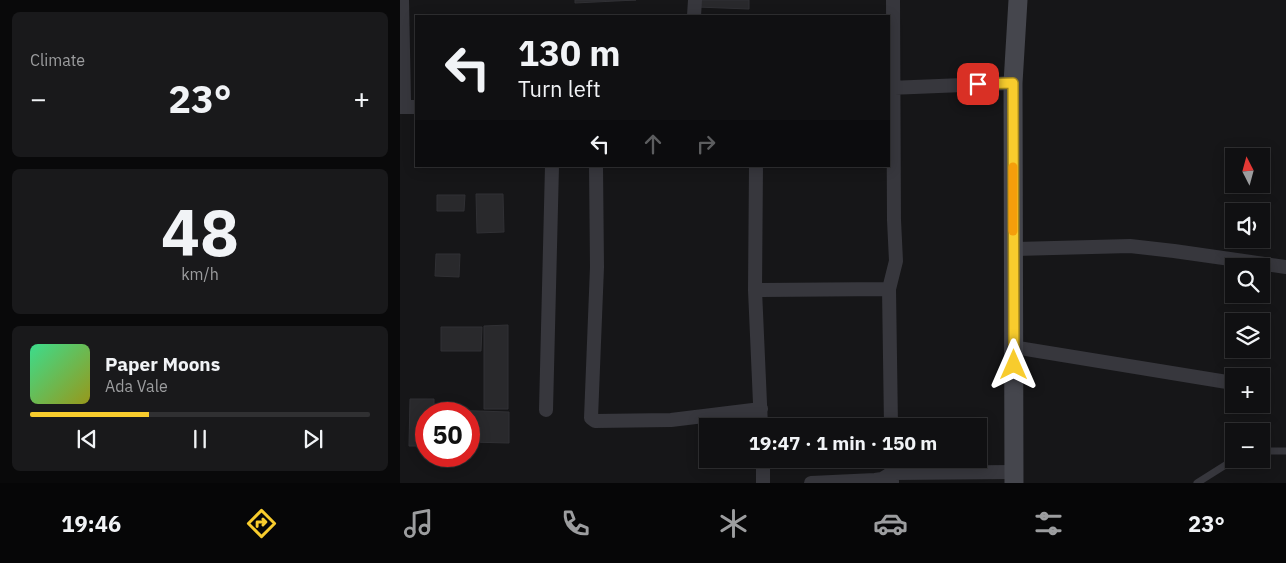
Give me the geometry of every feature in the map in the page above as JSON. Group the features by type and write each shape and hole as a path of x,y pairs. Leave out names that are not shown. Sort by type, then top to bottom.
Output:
{"main road":[{"path":"1014,478 1013,83 1018,0"}],"street":[{"path":"400,106 404,100 402,0"},
{"path":"694,15 696,0"},
{"path":"891,418 889,289 896,260 891,88 893,0"},
{"path":"891,88 1013,83"},
{"path":"400,106 415,107"},
{"path":"546,410 552,167"},
{"path":"596,167 597,267 591,418 595,421 671,420 761,409"},
{"path":"756,167 755,290 761,418"},
{"path":"1013,249 1130,246 1286,267"},
{"path":"755,290 889,289"},
{"path":"1013,347 1225,381"},
{"path":"763,468 764,483"},
{"path":"811,483 892,478 1014,478"}],"lane":[{"path":"1270,451 1286,451"},
{"path":"1197,483 1225,465"}],"building":[{"path":"575,0 636,0 575,3"},
{"path":"697,0 749,0 749,9 697,7"},
{"path":"476,194 503,194 504,232 477,233"},
{"path":"437,195 465,195 464,211 437,211"},
{"path":"436,254 460,254 459,277 435,276"},
{"path":"508,325 508,409 484,409 484,326"},
{"path":"441,327 482,327 481,351 441,351"},
{"path":"410,399 434,399 434,402 415,402 415,446 409,446"},
{"path":"480,411 509,412 509,443 480,442"}],"slow traffic":[{"path":"1013,167 1013,231"}],"route":[{"path":"978,84 1013,83 1014,365"}]}
